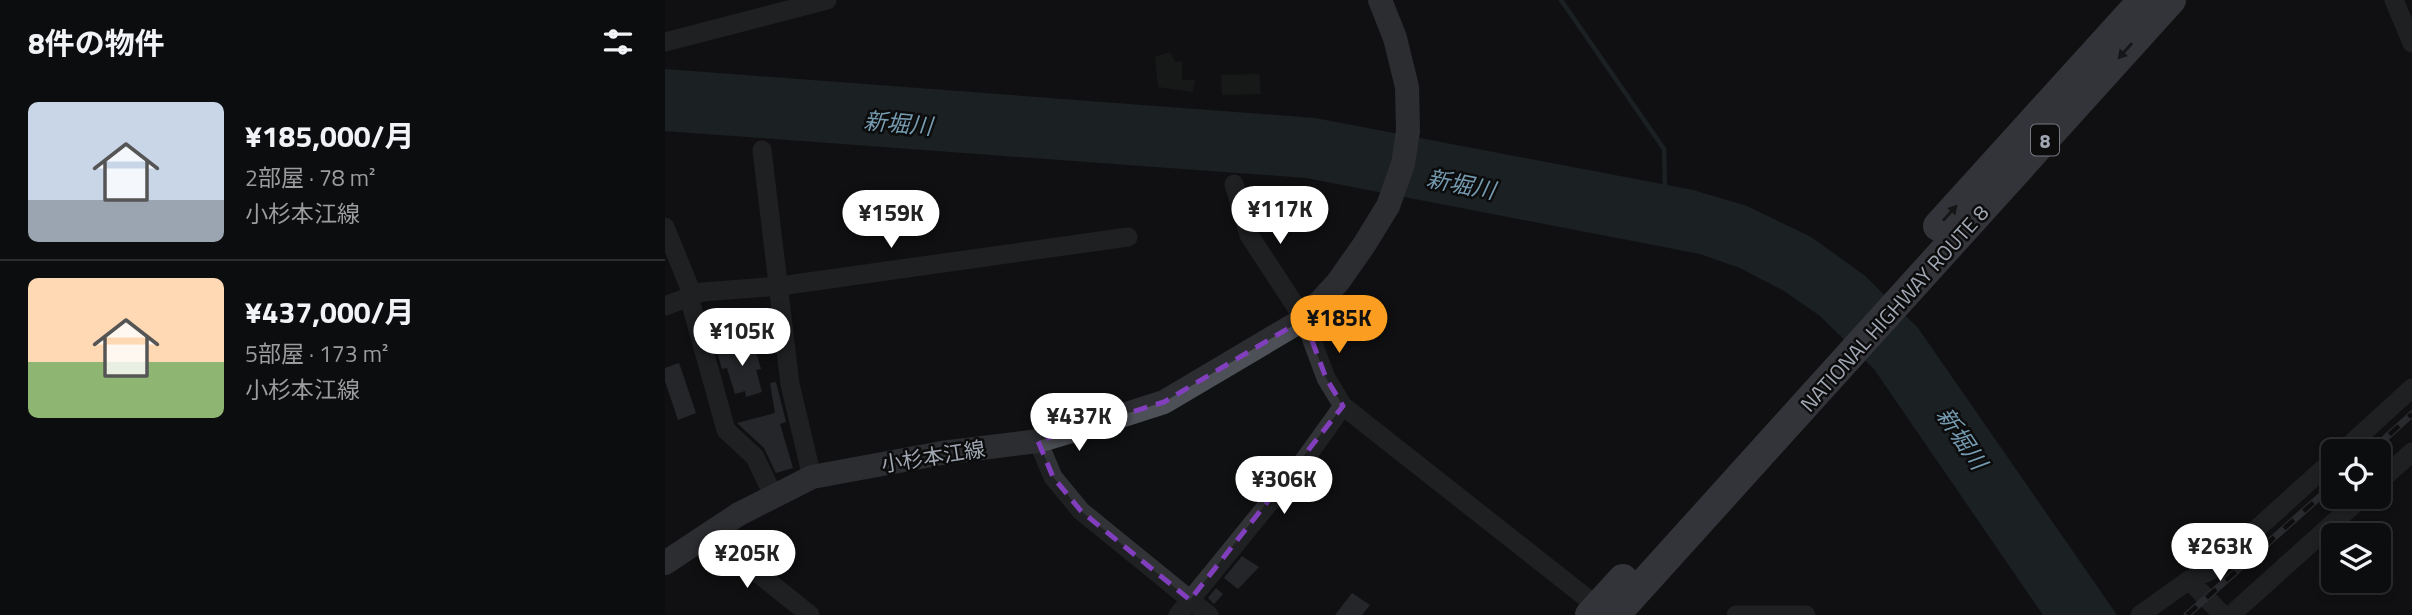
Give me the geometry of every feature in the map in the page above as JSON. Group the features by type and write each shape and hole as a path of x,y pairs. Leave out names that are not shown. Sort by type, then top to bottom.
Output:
{"highway":[{"name":"NATIONAL HIGHWAY ROUTE 8","path":"1601,612 1912,272 2143,0"},
{"name":"NATIONAL HIGHWAY ROUTE 8","path":"1912,272 2171,0"}],"main road":[{"name":"小杉本江線","path":"665,563 773,495 812,477 942,453 1038,441 1164,402 1304,319 1338,282 1392,197 1408,131 1407,87 1395,38 1380,0"}],"street":[{"path":"665,42 827,0"},
{"path":"2394,0 2412,43"},
{"path":"762,150 790,384 812,477"},
{"path":"1234,184 1249,235 1304,319 1326,378 1343,406 1601,612"},
{"path":"665,227 691,297 726,430 755,457 773,495"},
{"path":"665,306 702,292 780,286 1128,237"},
{"path":"2357,439 2412,388"},
{"path":"1184,607 1304,459 1343,406"},
{"path":"1038,441 1053,477 1081,511 1184,607 1209,615"},
{"path":"2391,471 2412,452"},
{"path":"2140,615 2189,580 2210,571 2321,471"},
{"path":"2231,615 2349,509"},
{"path":"709,534 810,615"},
{"path":"2189,580 2223,615"},
{"path":"1736,615 1806,615"}],"highlighted area":[{"path":"1304,319 1326,378 1343,406 1190,600 1081,511 1053,477 1038,441 1164,402"}],"shaded area":[{"path":"1170,52 1175,62 1182,61 1182,80 1195,80 1193,92 1158,87 1155,57"},
{"path":"1259,74 1261,94 1222,95 1221,75"}],"water":[{"name":"新堀川","path":"665,69 1315,118 1693,190 1747,206 1811,237 1864,275 1918,328 2117,615 2043,615 1874,369 1820,316 1784,291 1740,268 1700,254 1306,178 665,131"}],"building":[{"path":"772,334 773,347 755,349 754,337"},
{"path":"753,342 761,369 756,370 762,392 746,397 745,391 735,394 727,368 722,369 716,349 727,346 728,349"},
{"path":"679,363 696,413 678,420 665,381 665,368"},
{"path":"776,382 786,422 780,424 793,468 776,473 764,448 737,423 775,413 770,383"},
{"path":"1242,556 1259,567 1238,589 1224,578"},
{"path":"1216,588 1223,594 1214,604 1208,598"},
{"path":"1352,593 1370,605 1362,615 1335,615"}],"waterway":[{"path":"1561,0 1664,149 1665,189"}],"railway":[{"path":"2384,439 2412,414"},
{"path":"2187,615 2321,496"}]}
